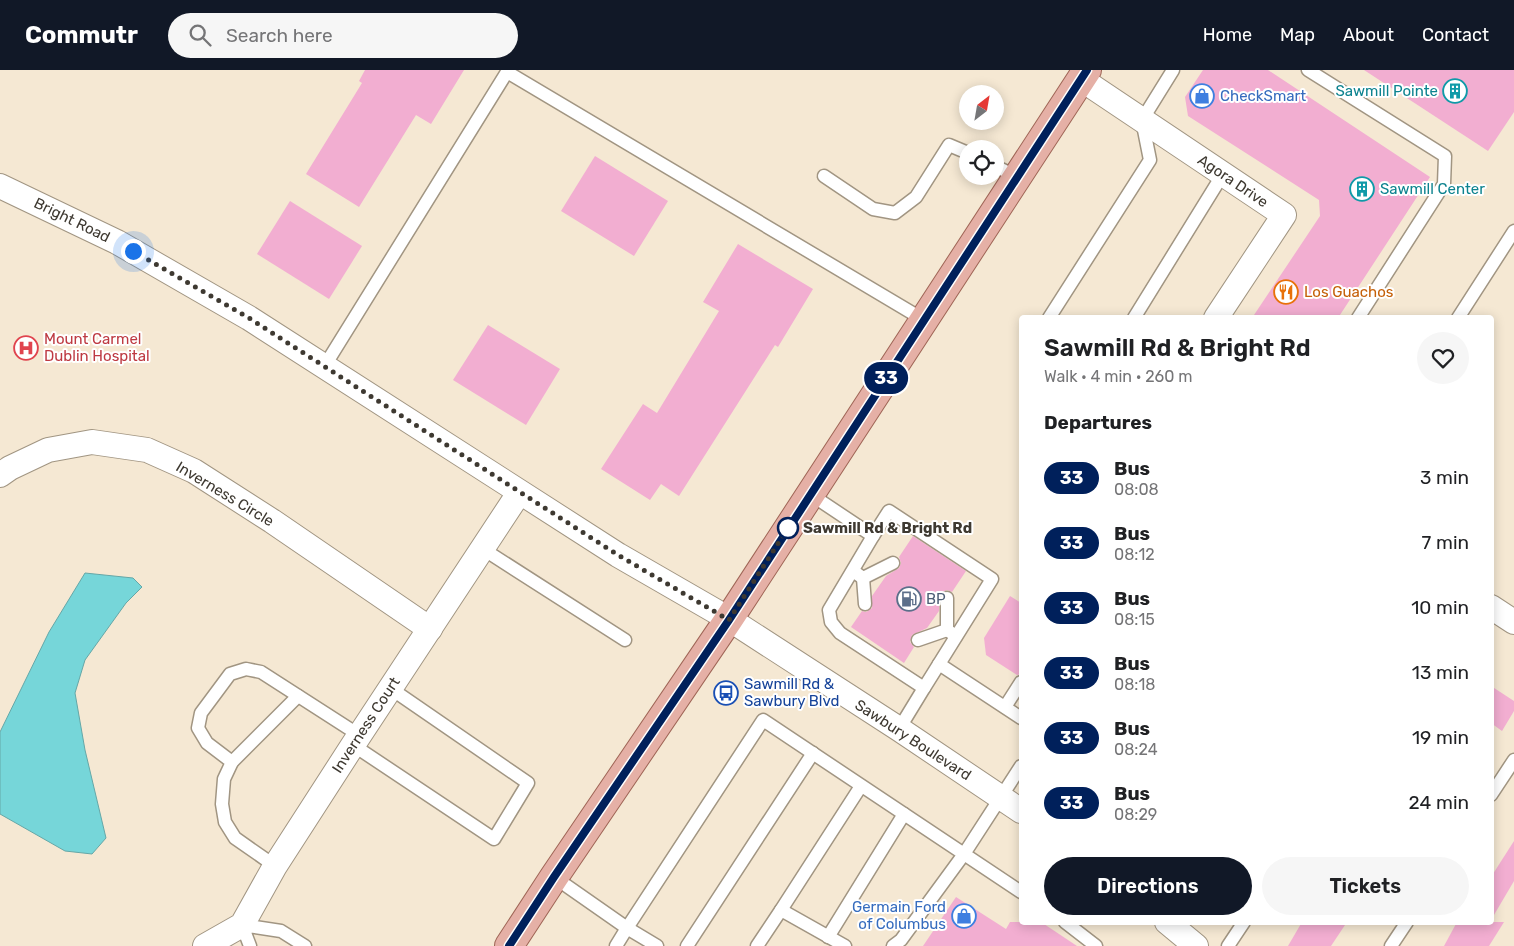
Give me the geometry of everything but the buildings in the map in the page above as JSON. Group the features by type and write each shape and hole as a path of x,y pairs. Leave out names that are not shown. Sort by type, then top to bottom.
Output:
{"main road":[{"path":"509,946 729,620 924,320 1006,172 1084,74"}],"street":[{"name":"Agora Drive","path":"1084,74 1142,120 1284,215 1218,315"},
{"name":"Bright Road","path":"0,186 116,242 249,318 519,493 618,555 729,620"},
{"name":"Inverness Circle","path":"0,475 10,468 48,450 92,442 147,450 194,471 272,521 430,628"},
{"name":"Inverness Court","path":"246,936 275,866 519,493"},
{"path":"1494,609 1514,622"},
{"name":"Sawbury Boulevard","path":"729,620 1019,811"},
{"path":"1172,925 1196,946"},
{"path":"205,946 246,936"}],"lane":[{"path":"1051,315 1150,160 1142,120 1172,70"},
{"path":"1308,70 1445,156 1444,184 1360,315"},
{"path":"324,367 507,72 924,320"},
{"path":"824,176 873,209 895,213 916,197 949,145 959,149"},
{"path":"1136,315 1223,174"},
{"path":"1460,315 1514,230"},
{"path":"810,494 873,536"},
{"path":"899,730 939,664 952,633 992,579 890,511 873,536 858,574 829,610 830,622 840,633 924,688"},
{"path":"483,548 625,640"},
{"path":"858,574 893,563"},
{"path":"858,574 866,604"},
{"path":"947,598 952,633"},
{"path":"918,640 952,633"},
{"path":"939,664 1019,717"},
{"path":"232,762 207,743 198,728 201,713 230,674 246,669 260,672 298,696 494,839 528,783 390,688"},
{"path":"1005,707 1019,685"},
{"path":"275,866 235,838 225,822 222,804 224,779 232,762 298,696"},
{"path":"616,946 763,720 1019,891"},
{"path":"687,946 814,754"},
{"path":"1494,790 1514,760"},
{"path":"893,946 901,940 964,854 1019,769"},
{"path":"757,946 861,786"},
{"path":"828,937 904,814"},
{"path":"554,877 627,928 657,946"},
{"path":"781,910 845,946"},
{"path":"1069,925 1096,946"},
{"path":"1228,946 1242,925"},
{"path":"1391,946 1405,925"},
{"path":"246,936 281,931 305,946"}],"water":[{"path":"85,573 133,578 142,587 126,603 85,660 75,693 85,750 106,838 92,854 65,851 0,814 0,732 49,632"}],"bus line":[{"name":"33","path":"509,946 729,620 1087,70"}],"place":[{"name":"Sawmill Pointe","path":"1455,91"},
{"name":"CheckSmart","path":"1202,96"},
{"name":"Sawmill Center","path":"1362,189"},
{"name":"Los Guachos","path":"1286,292"},
{"name":"Mount Carmel Dublin Hospital","path":"26,348"},
{"name":"Sawmill Rd & Bright Rd","path":"788,528"},
{"name":"BP","path":"909,599"},
{"name":"Sawmill Rd & Sawbury Blvd","path":"726,693"},
{"name":"Germain Ford of Columbus","path":"964,916"}],"route":[{"path":"133,251 249,318 519,493 647,573 729,620 788,528"}]}
